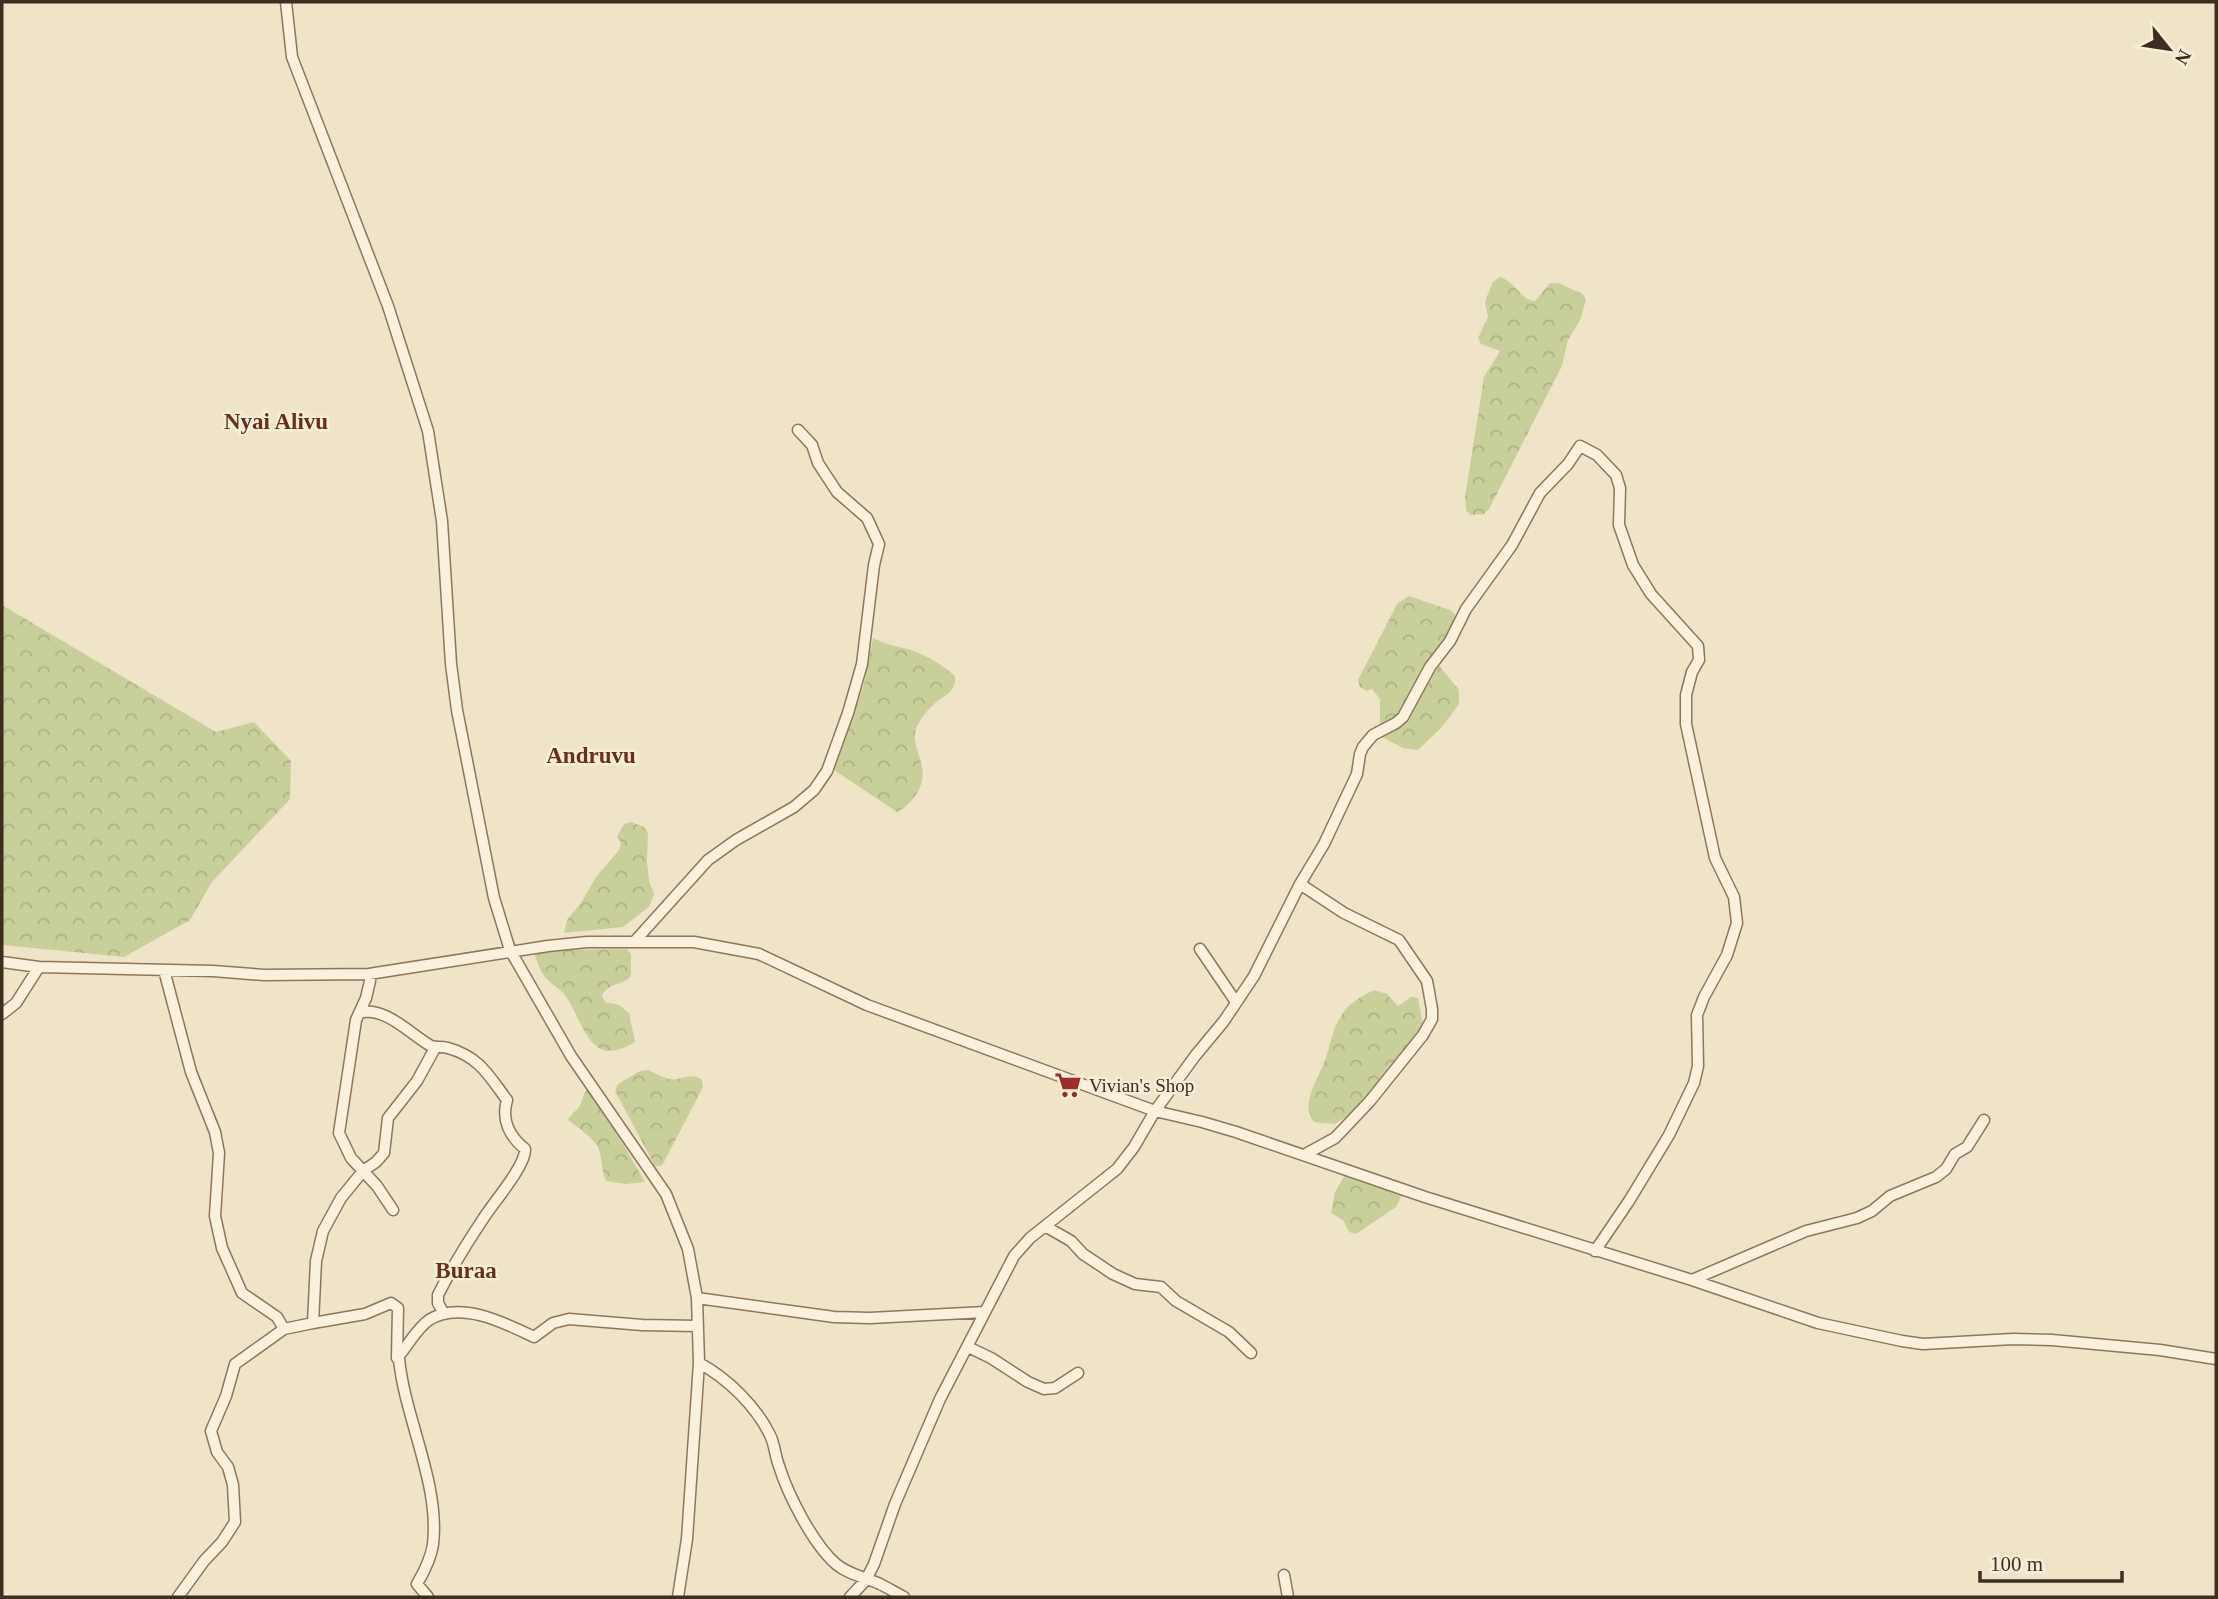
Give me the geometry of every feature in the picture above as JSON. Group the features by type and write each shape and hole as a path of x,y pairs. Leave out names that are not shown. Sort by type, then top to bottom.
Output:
{"street":[{"path":"286,2 292,57 388,306 428,431 442,521 450,652 457,710 491,886 510,950 571,1056 666,1194 688,1249 697,1298 699,1363 687,1539 678,1597"},
{"path":"635,941 696,873 720,851 794,807 814,790 827,771 848,713 862,664 879,544 867,517 837,492 818,463 812,445 798,430"},
{"path":"850,1597 866,1580 940,1399 1014,1256 1030,1238 1116,1168 1134,1147 1155,1111 1236,1002 1254,976 1300,884 1324,844 1354,782 1363,747 1373,735 1396,723 1406,712 1430,667 1450,641 1466,609 1516,538 1540,492 1568,464 1580,446 1597,456 1616,475 1619,488 1619,525 1633,565 1651,594 1698,646 1699,660 1686,695 1686,724 1715,858 1734,897 1737,923 1727,955 1697,1015 1698,1066 1694,1083 1669,1135 1595,1251"},
{"path":"1300,884 1344,913 1399,940 1427,981 1432,1009 1432,1019 1423,1035 1370,1101 1335,1138 1304,1155"},
{"path":"2,962 39,967 264,975 369,974 510,950 587,942 694,942 740,949 759,954 867,1005 1155,1111 1202,1122 1425,1197 1692,1280 1818,1323 1923,1344 2013,1339 2052,1340 2160,1350 2216,1359"},
{"path":"1200,949 1236,1002"},
{"path":"2,1014 16,1003 39,967"},
{"path":"164,970 191,1072 215,1132 219,1153 215,1216 222,1248 242,1293 277,1317 284,1329"},
{"path":"369,974 370,981 359,1013 343,1094 339,1133 346,1151 377,1186 393,1210"},
{"path":"359,1013 368,1010 381,1013 435,1048 444,1047 461,1052 479,1064 492,1077 507,1100 505,1116 509,1130 514,1140 524,1149 525,1154 438,1295 438,1303 444,1314"},
{"path":"313,1323 316,1261 323,1231 336,1205 363,1171 384,1153 388,1118 417,1081 435,1048"},
{"path":"1692,1280 1806,1231 1857,1218 1872,1211 1890,1196 1936,1177 1955,1154 1967,1147 1984,1120"},
{"path":"1045,1226 1073,1243 1083,1254 1113,1274 1135,1284 1161,1287 1176,1301 1229,1332 1251,1353"},
{"path":"697,1298 818,1316 985,1312"},
{"path":"178,1597 204,1561 222,1542 234,1522 233,1485 228,1467 217,1452 211,1431 226,1396 235,1364 284,1329 370,1313 391,1303 398,1308 397,1358 430,1496 432,1546 417,1584 428,1597"},
{"path":"397,1358 428,1321 444,1314 485,1317 534,1337 553,1323 569,1319 698,1326"},
{"path":"968,1347 1045,1389 1055,1388 1078,1373"},
{"path":"699,1363 713,1370 728,1383 759,1416 775,1447 777,1463 787,1490 827,1554 844,1570 904,1597"},
{"path":"1284,1575 1288,1597"}],"green space":[{"path":"1500,277 1510,282 1530,300 1535,301 1550,283 1558,283 1583,294 1586,300 1580,320 1568,340 1562,366 1489,509 1484,514 1471,515 1466,511 1465,497 1484,377 1500,351 1481,344 1478,338 1488,317 1485,303 1487,296 1493,282"},
{"path":"1409,596 1450,610 1457,621 1437,663 1459,690 1459,704 1442,727 1418,750 1403,748 1380,736 1380,699 1372,689 1366,691 1360,687 1358,680 1397,604"},
{"path":"2,605 216,732 254,722 291,761 290,799 212,882 190,920 124,957 2,945"},
{"path":"873,638 923,655 955,676 952,690 930,708 916,730 916,747 923,773 922,783 911,802 897,812 834,770 864,684"},
{"path":"631,822 644,827 648,833 647,861 649,881 654,894 649,907 623,927 564,933 567,920 581,903 596,877 619,850 621,843 617,837 624,824"},
{"path":"627,949 631,954 631,976 602,995 605,1002 619,1005 629,1013 635,1042 607,1051 597,1047 590,1039 564,994 544,976 535,956 537,950"},
{"path":"1374,990 1387,994 1398,1006 1411,997 1418,998 1423,1025 1418,1038 1357,1110 1335,1124 1314,1122 1310,1115 1309,1100 1336,1025 1349,1006"},
{"path":"648,1070 669,1079 694,1076 702,1080 703,1087 662,1166 655,1166 615,1091 618,1084 640,1071"},
{"path":"590,1086 645,1182 625,1184 606,1181 596,1143 568,1120 579,1107"},
{"path":"1346,1173 1402,1194 1396,1207 1356,1234 1349,1232 1343,1220 1331,1213 1335,1192"}],"place":[{"name":"Vivian's Shop","path":"1068,1085"}],"district":[{"name":"Nyai Alivu","path":"276,421"},
{"name":"Andruvu","path":"591,755"},
{"name":"Buraa","path":"466,1270"}]}
